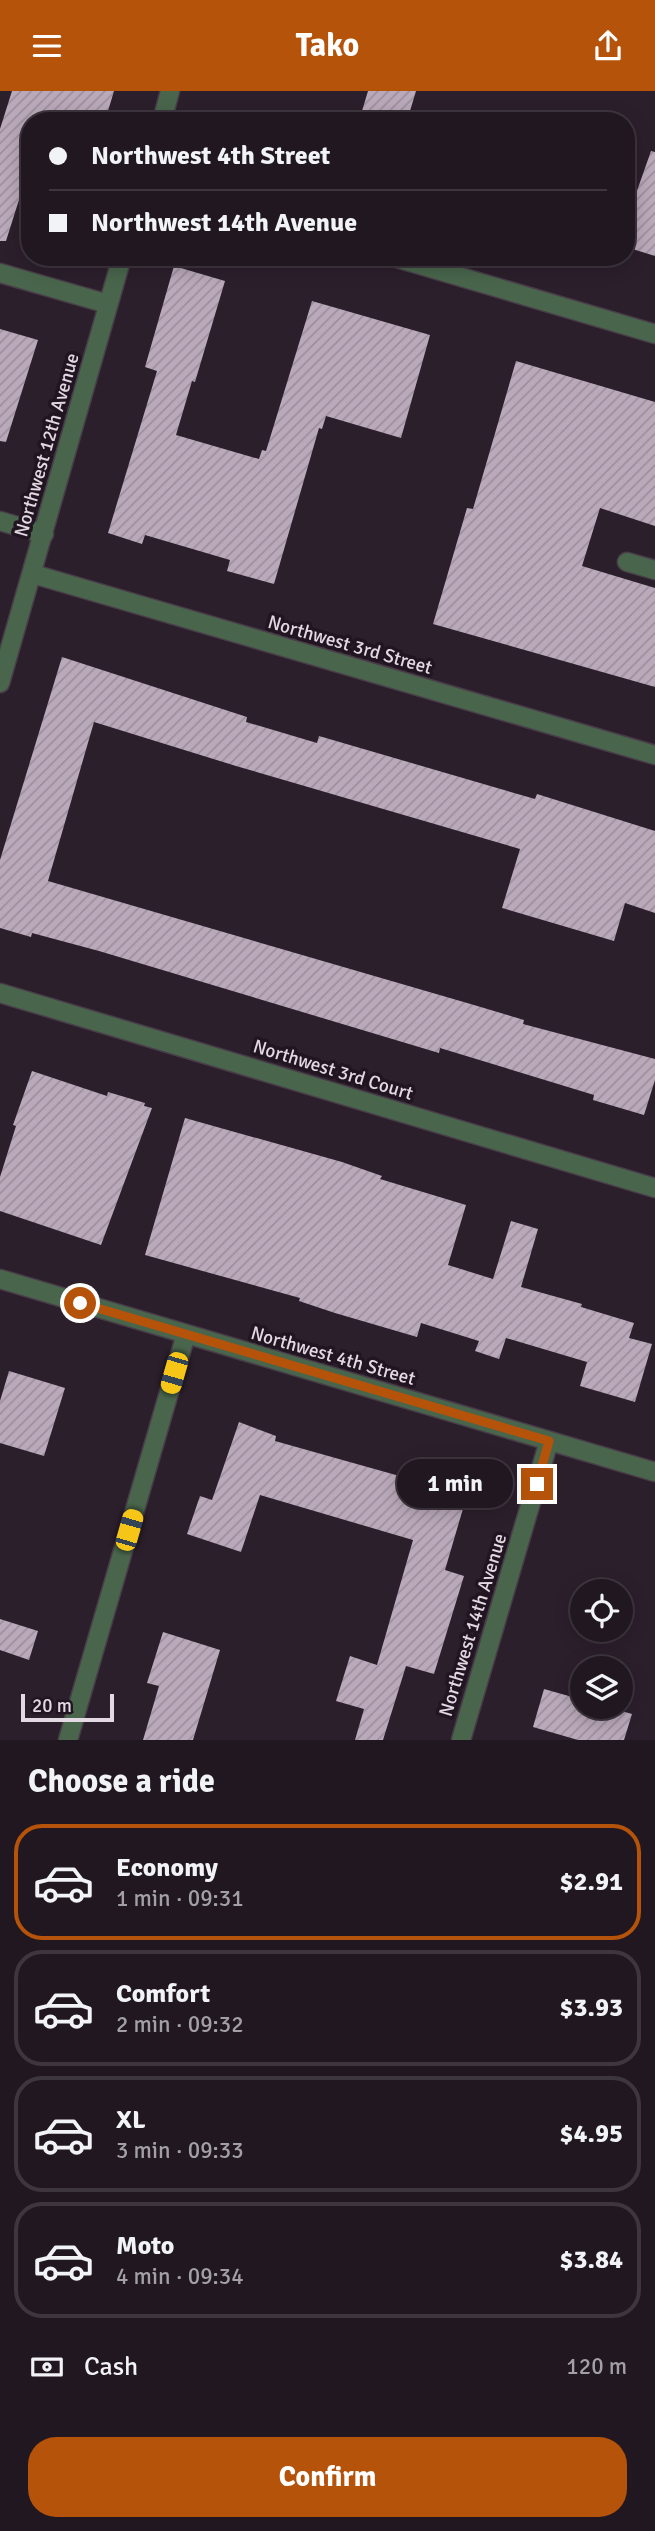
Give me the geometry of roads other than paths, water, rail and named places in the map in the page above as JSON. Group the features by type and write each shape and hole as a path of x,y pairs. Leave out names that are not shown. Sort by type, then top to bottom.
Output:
{"street":[{"path":"164,112 170,91"},
{"name":"Northwest 12th Avenue","path":"0,683 119,266"},
{"path":"424,266 655,334"},
{"path":"0,272 108,304"},
{"path":"0,521 44,534"},
{"path":"627,562 655,570"},
{"name":"Northwest 3rd Street","path":"33,574 655,755"},
{"name":"Northwest 3rd Court","path":"0,993 655,1188"},
{"name":"Northwest 4th Street","path":"0,1279 655,1472"},
{"path":"68,1740 186,1334"},
{"name":"Northwest 14th Avenue","path":"461,1740 549,1441"}]}
